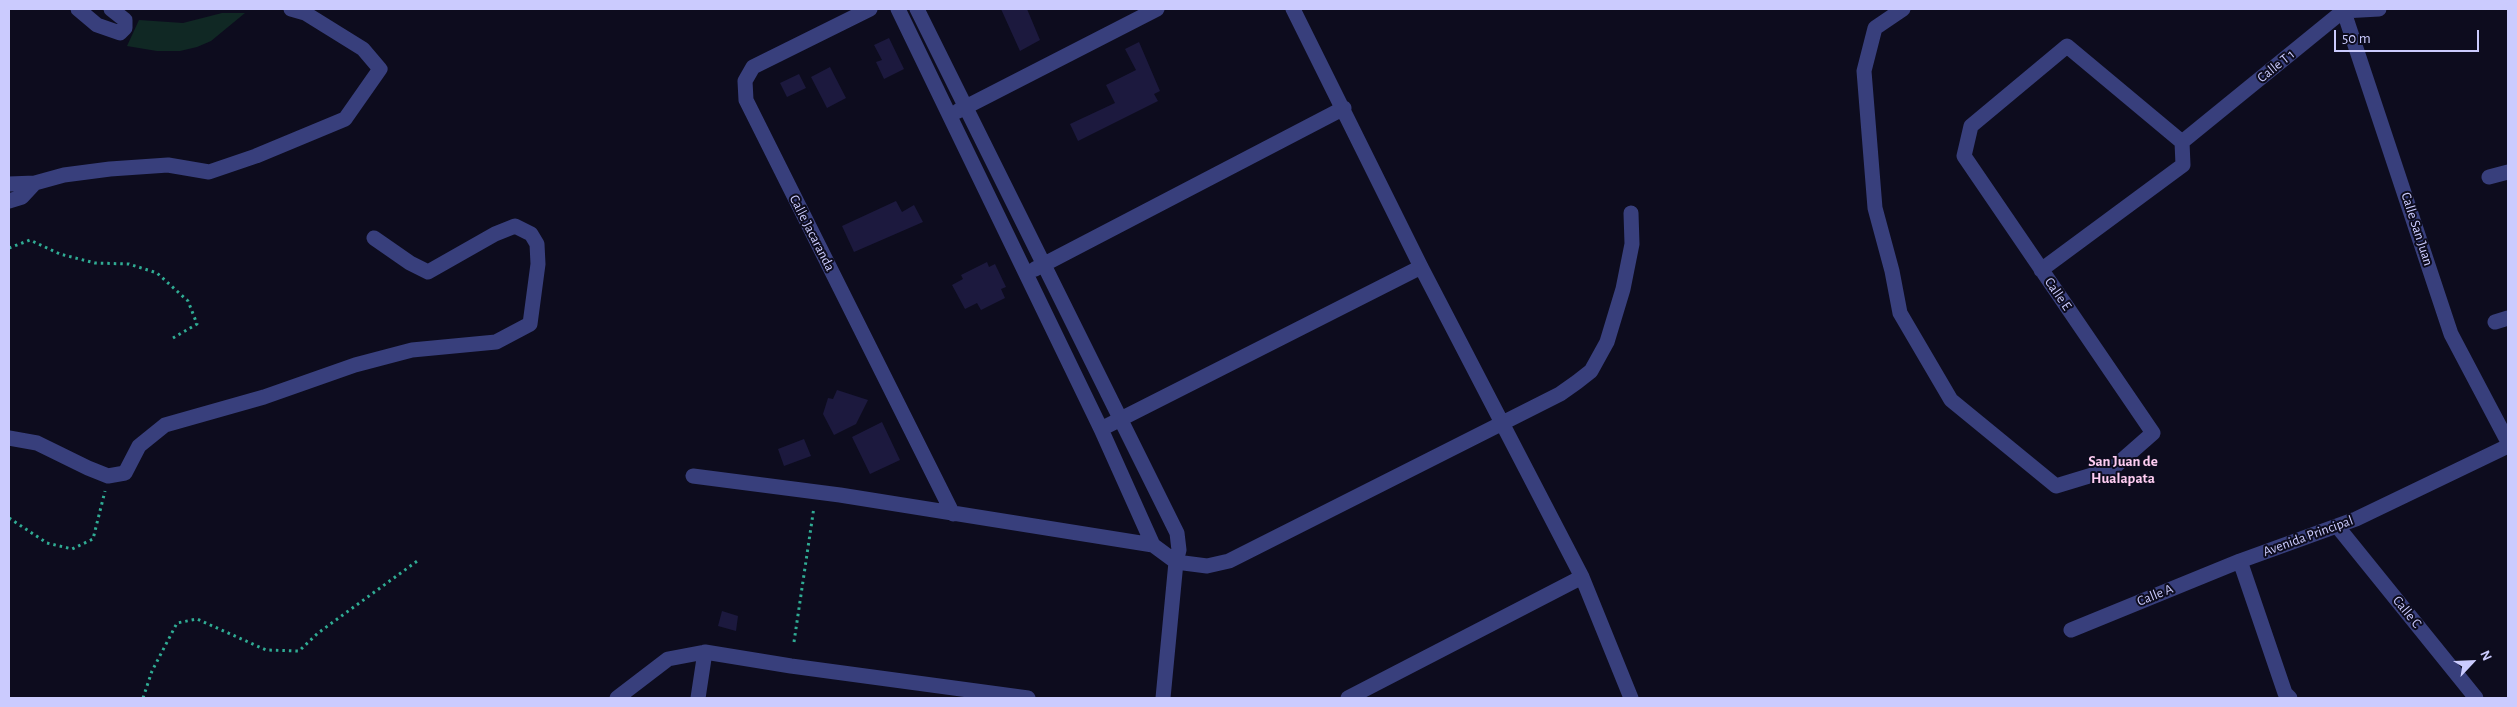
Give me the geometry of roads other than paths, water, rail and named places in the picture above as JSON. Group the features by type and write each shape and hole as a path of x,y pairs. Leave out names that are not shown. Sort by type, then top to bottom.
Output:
{"street":[{"path":"78,9 97,25 120,33 125,28 125,20 111,9"},
{"path":"9,184 34,184 64,175 110,169 168,165 209,172 256,156 345,118 380,69 364,49 305,13 291,9"},
{"name":"Calle Jacaranda","path":"870,9 753,67 744,82 746,100 953,514"},
{"path":"898,9 948,116 1101,429 1153,545"},
{"path":"917,9 1176,533 1179,550 1176,562 1163,698"},
{"path":"948,116 1157,9"},
{"path":"1293,9 1344,108 1421,267 1582,576 1631,698"},
{"name":"Calle E","path":"1903,9 1875,28 1864,71 1875,208 1892,271 1900,312 1951,400 2056,486 2112,469 2153,433 1964,156 1971,126 2067,46 2182,142"},
{"path":"2343,10 2379,9"},
{"name":"Calle T 1","path":"2182,142 2343,10"},
{"name":"Calle San Juan","path":"2343,10 2451,334 2508,442"},
{"path":"1026,275 1344,108"},
{"path":"2041,270 2183,165 2182,142"},
{"path":"2489,177 2508,172"},
{"path":"9,201 22,197 34,184"},
{"path":"693,476 816,492 1153,545 1176,562 1207,566 1229,561 1560,394 1591,371 1607,342 1623,289 1632,244 1631,213"},
{"path":"9,438 37,443 108,476 125,473 139,446 165,425 264,397 354,365 412,350 496,342 530,324 538,264 537,244 532,234 515,226 496,234 428,272 410,263 374,238"},
{"path":"1101,429 1421,267"},
{"name":"Avenida Principal","path":"2240,560 2356,520 2508,446"},
{"name":"Calle C","path":"2337,526 2476,698"},
{"path":"2240,560 2283,696"},
{"name":"Calle A","path":"2071,630 2240,560"},
{"path":"1348,698 1582,576"},
{"path":"698,698 705,652"},
{"path":"617,698 668,659 705,652 791,666 1028,698"}],"district":[{"name":"San Juan de Hualapata","path":"2123,470"}]}
